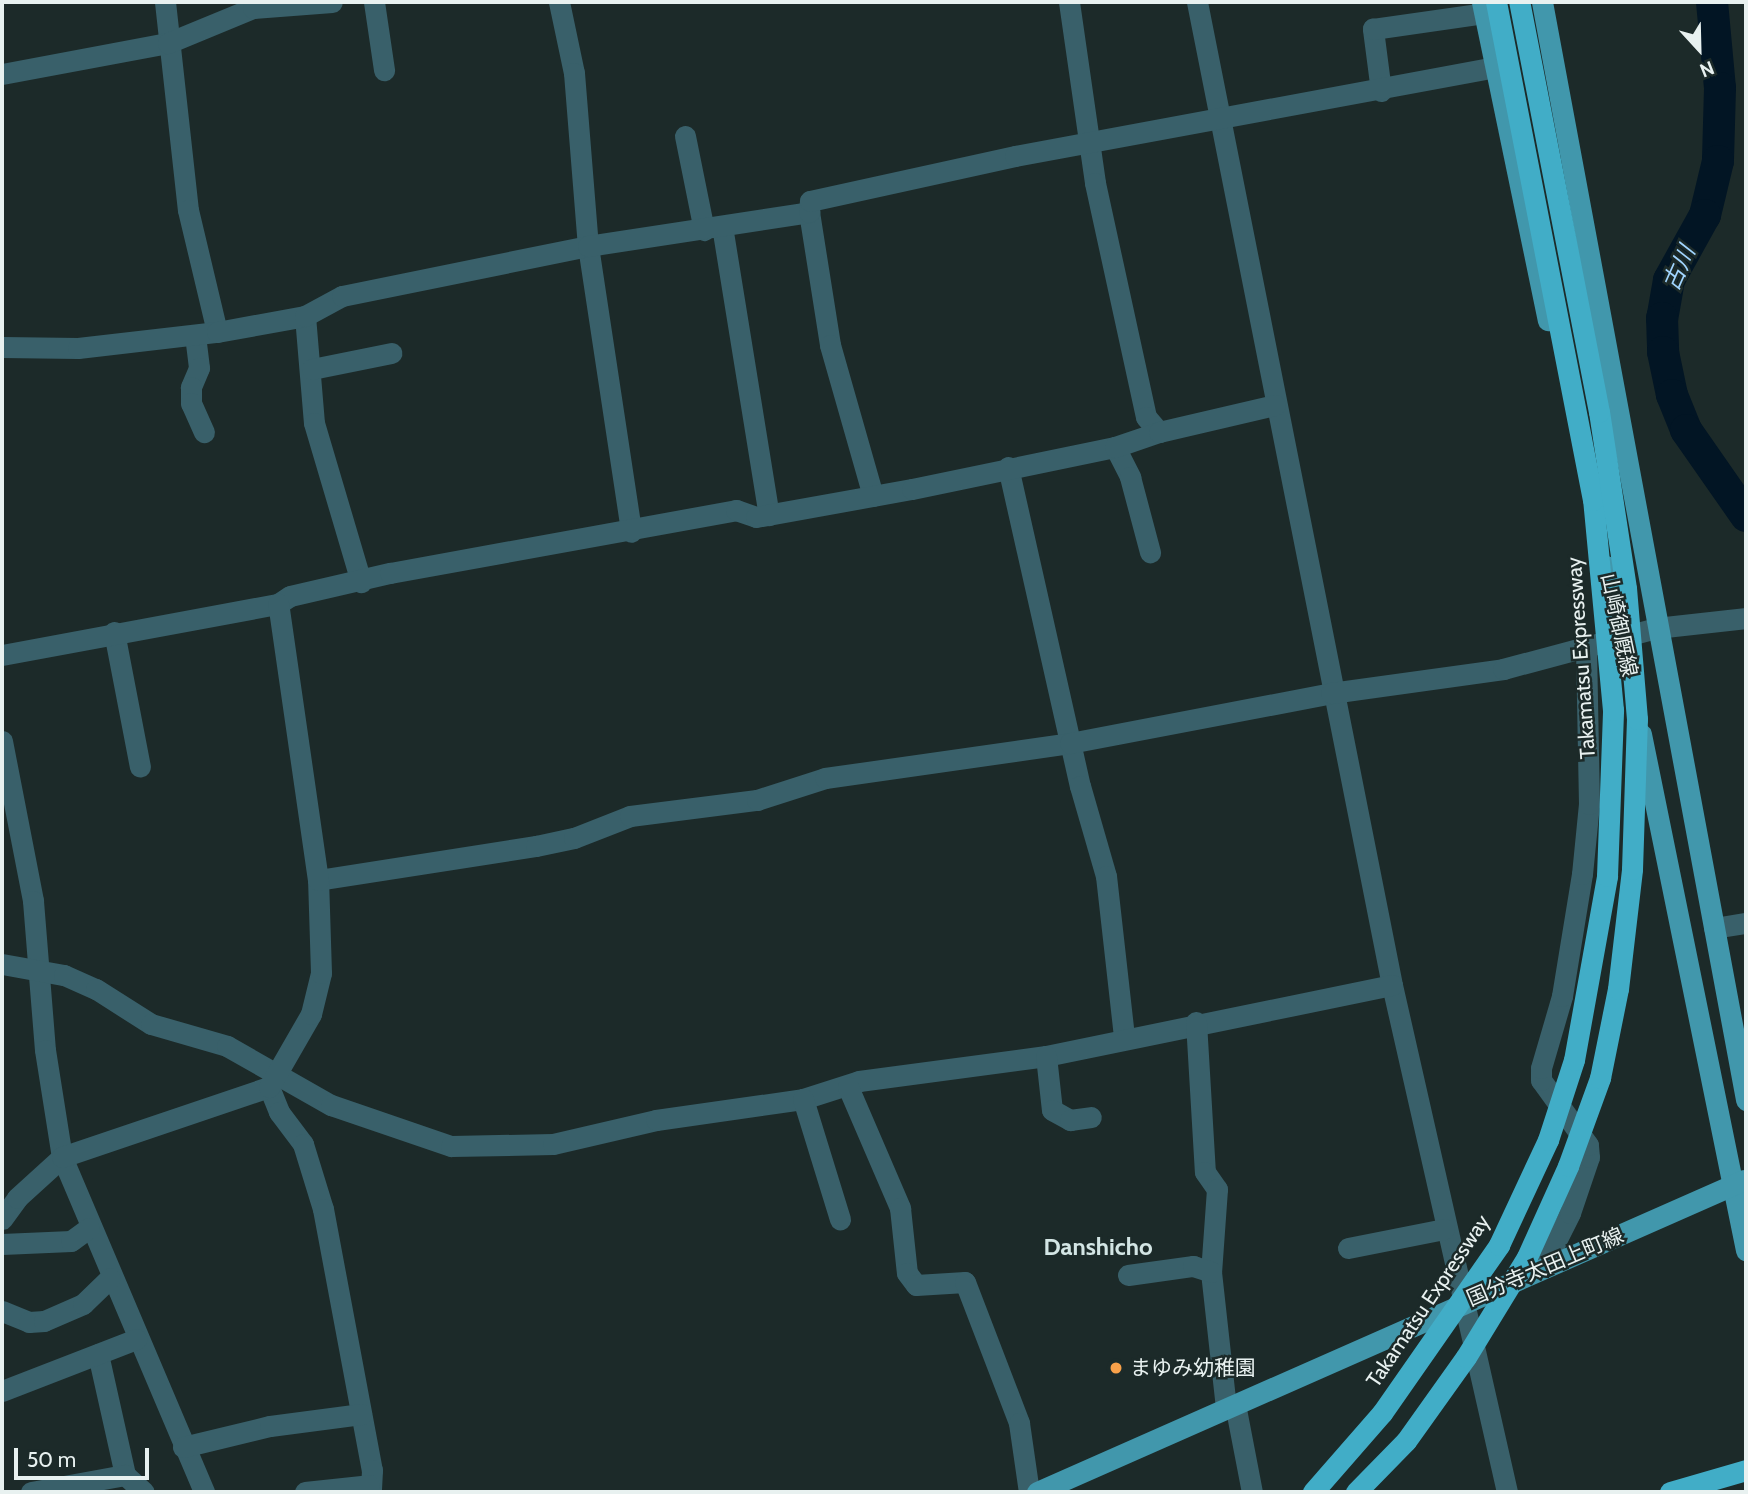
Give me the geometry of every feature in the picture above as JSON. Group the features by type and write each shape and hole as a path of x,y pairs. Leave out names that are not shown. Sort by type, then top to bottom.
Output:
{"highway":[{"path":"1356,1492 1406,1441 1466,1357 1527,1257 1568,1166 1600,1078 1618,989 1632,869 1637,719 1626,588 1599,412 1520,2"},
{"name":"Takamatsu Expressway","path":"1313,1492 1382,1413 1499,1245 1548,1140 1574,1060 1607,876 1613,710 1593,500 1488,5"},
{"path":"1670,1492 1746,1470"}],"main road":[{"name":"山崎御厩線","path":"1542,2 1656,628 1746,1100"},
{"name":"山崎御厩線","path":"1488,5 1495,67 1532,251 1623,637 1740,1182 1746,1250"},
{"name":"国分寺太田上町線","path":"1037,1492 1462,1302 1740,1182"}],"street":[{"path":"165,2 188,210 217,332"},
{"path":"2,74 168,43 253,8 332,2"},
{"path":"374,2 384,70"},
{"path":"559,2 574,74 588,246 631,532"},
{"path":"1069,2 1093,144 1095,183 1146,417 1159,432"},
{"path":"1197,2 1331,693 1444,1229 1507,1492"},
{"path":"1381,91 1373,29 1488,5"},
{"path":"873,496 830,345 809,212 810,201 1014,156 1381,91 1495,67"},
{"path":"685,136 713,228 769,515"},
{"path":"2,347 78,348 217,332 305,316 342,296 588,246 809,212"},
{"path":"305,316 312,369 314,423 361,582"},
{"path":"195,335 199,368 191,387 191,403 204,432"},
{"path":"312,369 391,353"},
{"path":"2,655 114,632 278,604 290,596 736,510 756,517 873,496 1115,447 1159,432 1275,405"},
{"path":"1115,447 1130,477 1150,552"},
{"path":"1008,467 1070,743 1106,876 1124,1037"},
{"path":"278,604 318,880 321,972 311,1014 274,1082 279,1112 303,1144 324,1209 372,1470 370,1489 305,1492"},
{"path":"318,880 537,846 574,838 630,816 757,800 825,778 1070,743 1331,693 1503,669 1656,628 1746,618"},
{"path":"114,632 140,767"},
{"path":"1543,1267 1570,1213 1589,1157 1588,1145 1541,1080 1541,1068 1562,996 1582,874 1589,804 1586,648"},
{"path":"2,741 33,901 36,971 62,1157 135,1339 204,1492"},
{"path":"1714,928 1746,923"},
{"path":"3,963 64,975 96,989 151,1024 227,1046 274,1082 331,1105 451,1146 553,1144 656,1120 803,1099 859,1082 1046,1056 1196,1022 1392,985"},
{"path":"1196,1022 1205,1172 1217,1189 1211,1272 1231,1406 1252,1492"},
{"path":"1046,1056 1052,1111 1070,1119 1091,1117"},
{"path":"2,1219 17,1198 62,1157 274,1082"},
{"path":"848,1087 900,1208 907,1273 916,1285 965,1282 1019,1423 1029,1492"},
{"path":"803,1099 840,1219"},
{"path":"2,1244 71,1241 89,1228"},
{"path":"1348,1248 1444,1229"},
{"path":"1128,1275 1193,1266 1211,1272"},
{"path":"2,1311 29,1322 44,1321 83,1304 110,1278"},
{"path":"2,1391 135,1339"},
{"path":"98,1354 125,1475 144,1492"},
{"path":"183,1447 270,1426 360,1414"},
{"path":"31,1492 125,1475"}],"waterway":[{"name":"古川","path":"1712,2 1720,88 1718,161 1705,215 1669,280 1662,318 1663,352 1672,395 1686,430 1746,516"}],"place":[{"name":"まゆみ幼稚園","path":"1116,1368"}],"district":[{"name":"Danshicho","path":"1098,1247"}]}
